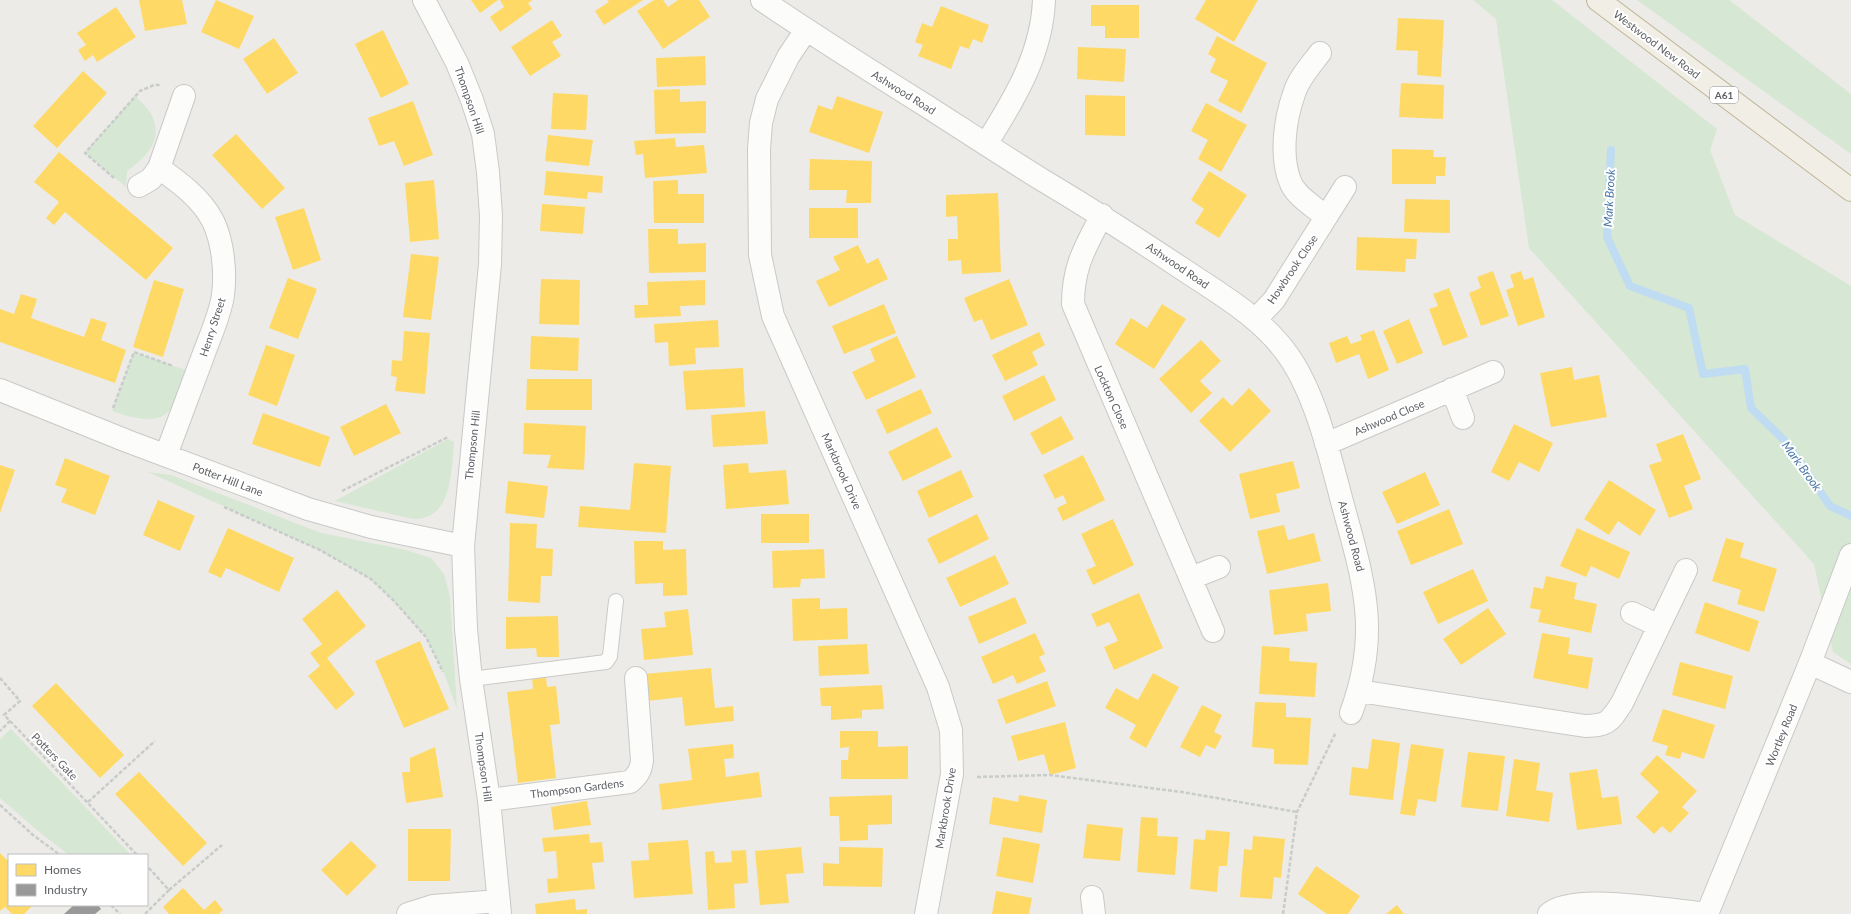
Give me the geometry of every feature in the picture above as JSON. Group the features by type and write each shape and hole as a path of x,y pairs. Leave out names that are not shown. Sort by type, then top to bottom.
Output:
{"highway":[{"name":"Westwood New Road","path":"1598,0 1851,190"}],"street":[{"name":"Thompson Hill","path":"408,914 433,906 500,907 489,800 471,679 466,629 463,546 490,264 491,216 488,172 482,134 472,100 457,63 424,0"},
{"name":"Ashwood Road","path":"762,0 806,30 986,144 1102,215 1217,291 1256,319 1276,339 1290,358 1303,381 1326,444 1362,573 1367,610 1367,644 1359,691 1351,713"},
{"path":"986,144 1014,101 1033,56 1043,17 1044,0"},
{"name":"Markbrook Drive","path":"806,30 788,57 767,99 762,123 759,149 760,255 773,316 938,687 951,730 952,774 926,914"},
{"path":"1320,52 1304,73 1294,93 1286,131 1286,163 1290,182 1300,196 1326,217"},
{"path":"139,186 151,179 160,168 184,96"},
{"name":"Henry Street","path":"160,168 181,183 200,202 212,221 220,244 224,267 223,296 214,327 166,456"},
{"name":"Howbrook Close","path":"1256,319 1274,300 1345,187"},
{"name":"Lockton Close","path":"1102,215 1078,261 1073,283 1073,304 1192,578 1213,631"},
{"name":"Ashwood Close","path":"1326,444 1493,372"},
{"name":"Potter Hill Lane","path":"0,390 166,456 308,509 371,527 463,546"},
{"path":"1452,390 1463,418"},
{"name":"Wortley Road","path":"1708,914 1810,663 1851,555"},
{"path":"1192,578 1219,567"},
{"path":"1359,691 1584,726 1603,725 1612,718 1622,703 1686,570"},
{"path":"1632,613 1659,626"},
{"path":"1810,663 1851,682"},
{"name":"Thompson Gardens","path":"489,800 630,782 641,770 642,760 636,678"},
{"path":"1549,914 1553,910 1571,904 1599,903 1708,914"}],"lane":[{"path":"471,679 606,662 610,656 616,601"}],"path":[{"path":"139,186 126,187 85,153 140,91 154,84 170,85 184,96"},
{"path":"104,432 134,352 196,374"},
{"path":"308,509 445,438 474,433"},
{"path":"218,504 320,550 370,579 394,601 426,637 444,673"},
{"path":"0,678 20,701 4,715 10,721 0,731"},
{"path":"1284,914 1297,812 1341,722 1351,713"},
{"name":"Potters Gate","path":"10,721 136,854"},
{"path":"88,802 155,741"},
{"path":"952,774 974,777 1050,775 1182,792 1297,812"},
{"path":"0,805 33,835 59,854"},
{"path":"145,914 169,890 222,845"},
{"path":"148,867 169,890"},
{"path":"116,913 120,914"}],"green space":[{"path":"1473,0 1552,0 1717,129 1710,150 1735,215 1851,286 1851,664 1833,652 1814,564 1529,248 1496,19"},
{"path":"1637,0 1729,0 1851,94 1851,154"},
{"path":"135,96 150,112 156,130 152,146 142,159 127,171 126,187 85,153"},
{"path":"134,352 185,370 174,403 169,411 155,419 137,418 112,411"},
{"path":"448,439 454,442 452,466 447,491 443,502 436,511 426,517 413,519 335,501"},
{"path":"148,472 171,475 321,533 406,550 431,558 444,574 450,597 457,709 444,673 426,637 394,601 371,579 320,550"},
{"path":"11,729 130,854 68,854 38,831 0,798 0,739"}],"building: Homes":[{"path":"139,0 182,0 187,24 145,31"},
{"path":"216,0 254,16 239,49 201,32"},
{"path":"471,0 498,0 480,13"},
{"path":"500,0 533,0 528,3 532,9 500,32 490,17 504,7"},
{"path":"607,0 643,0 604,25 595,11 609,2"},
{"path":"654,0 663,0 668,7 678,0 699,0 710,17 663,49 637,11"},
{"path":"1206,0 1258,0 1234,42 1195,19"},
{"path":"1091,5 1139,5 1139,38 1105,38 1105,26 1091,26"},
{"path":"941,6 989,25 982,43 973,39 969,49 960,46 951,69 918,56 923,45 915,42 922,23 932,27"},
{"path":"116,7 136,37 97,62 93,55 85,61 78,50 86,45 77,33"},
{"path":"1398,18 1444,20 1441,77 1417,75 1418,51 1396,50"},
{"path":"552,20 562,36 552,42 561,56 530,76 511,47"},
{"path":"383,30 409,84 381,98 355,44"},
{"path":"1217,36 1267,63 1241,113 1218,101 1228,81 1210,72 1216,59 1208,54"},
{"path":"274,38 298,73 267,94 243,59"},
{"path":"1078,47 1126,49 1124,82 1077,79"},
{"path":"705,56 706,85 657,87 656,58"},
{"path":"83,71 107,93 57,148 33,126"},
{"path":"1401,83 1444,85 1443,119 1399,117"},
{"path":"680,89 680,102 706,101 706,133 655,134 654,90"},
{"path":"553,93 588,95 586,130 551,129"},
{"path":"1085,95 1125,96 1125,136 1085,135"},
{"path":"837,96 883,112 869,153 809,132 818,105 832,110"},
{"path":"413,101 433,155 404,166 394,141 379,146 368,118"},
{"path":"1206,103 1247,125 1221,172 1198,159 1208,140 1191,131"},
{"path":"236,134 285,188 262,209 212,155"},
{"path":"548,135 593,140 589,166 545,161"},
{"path":"675,138 676,147 704,145 707,173 645,178 643,154 636,155 634,141"},
{"path":"1392,149 1434,150 1433,157 1446,157 1445,176 1436,176 1436,184 1392,184"},
{"path":"59,152 173,248 146,280 65,212 54,225 46,218 59,202 34,182"},
{"path":"810,159 872,161 871,203 846,203 847,190 809,190"},
{"path":"546,171 603,176 602,193 588,192 587,199 544,195"},
{"path":"1209,171 1247,195 1219,238 1195,223 1204,209 1191,200"},
{"path":"434,180 439,239 410,242 405,183"},
{"path":"678,180 678,194 704,194 704,223 654,223 653,181"},
{"path":"998,193 1001,272 962,274 961,260 948,261 948,239 958,239 957,216 946,217 946,195"},
{"path":"1405,199 1450,200 1450,233 1404,232"},
{"path":"542,204 585,207 583,234 540,231"},
{"path":"304,208 321,260 293,270 275,217"},
{"path":"809,208 858,208 858,238 809,238"},
{"path":"648,229 678,229 678,244 706,243 706,272 649,273"},
{"path":"1357,237 1417,239 1416,259 1406,259 1405,272 1356,270"},
{"path":"858,245 867,264 878,258 888,279 829,307 816,281 840,270 833,257"},
{"path":"411,254 439,257 431,320 403,317"},
{"path":"1493,271 1509,316 1481,326 1469,293 1481,288 1477,277"},
{"path":"1521,271 1524,280 1533,277 1545,317 1518,326 1506,290 1514,287 1510,275"},
{"path":"288,278 317,289 298,339 269,328"},
{"path":"541,279 580,280 579,325 539,324"},
{"path":"1009,279 1028,325 991,340 982,319 974,322 964,298"},
{"path":"154,280 184,289 163,357 133,347"},
{"path":"705,280 705,305 680,306 681,316 635,318 634,305 648,305 647,282"},
{"path":"1449,288 1468,337 1443,346 1429,309 1438,306 1433,294"},
{"path":"21,294 37,299 31,318 84,337 91,318 107,323 101,340 126,350 115,383 0,342 0,309 14,314"},
{"path":"884,304 896,333 844,354 832,326"},
{"path":"1162,304 1186,319 1154,369 1115,344 1131,318 1147,328"},
{"path":"1409,319 1423,353 1397,364 1383,331"},
{"path":"718,320 719,347 695,348 696,364 669,366 668,342 655,343 654,324"},
{"path":"1374,330 1389,370 1368,379 1359,354 1336,363 1329,343 1347,336 1351,344 1362,340 1360,335"},
{"path":"404,331 430,333 425,394 395,391 397,377 391,376 392,360 402,361"},
{"path":"1039,332 1045,345 1032,352 1038,365 1005,381 992,355"},
{"path":"531,336 579,338 578,371 530,369"},
{"path":"897,336 916,377 866,400 852,372 875,361 870,349"},
{"path":"1201,340 1221,361 1200,381 1212,393 1191,413 1159,379"},
{"path":"266,345 295,355 277,406 248,395"},
{"path":"1572,367 1574,380 1599,375 1607,417 1551,427 1540,373"},
{"path":"743,368 745,407 686,410 683,371"},
{"path":"1044,375 1056,400 1014,421 1002,396"},
{"path":"527,379 592,379 592,410 526,410"},
{"path":"1249,388 1271,411 1230,452 1199,421 1223,397 1232,406"},
{"path":"921,389 932,413 887,434 876,410"},
{"path":"386,404 401,433 354,456 340,427"},
{"path":"765,411 768,444 713,447 711,415"},
{"path":"263,413 330,437 320,467 252,444"},
{"path":"1061,416 1074,439 1042,455 1030,433"},
{"path":"524,423 586,426 584,470 547,468 551,455 523,454"},
{"path":"1514,424 1553,443 1539,472 1519,462 1509,481 1491,472"},
{"path":"937,427 952,457 903,481 888,452"},
{"path":"1683,434 1701,479 1684,486 1693,509 1669,518 1649,465 1662,461 1656,444"},
{"path":"1083,455 1105,500 1063,521 1057,508 1067,503 1063,495 1055,499 1043,475"},
{"path":"65,458 110,476 95,515 61,502 67,489 55,485"},
{"path":"1293,461 1300,488 1276,494 1280,512 1250,519 1239,474"},
{"path":"634,463 671,466 666,533 578,527 580,506 630,510"},
{"path":"748,463 749,473 786,470 789,504 726,509 723,465"},
{"path":"0,465 15,470 0,513"},
{"path":"961,470 973,497 929,518 917,491"},
{"path":"1425,472 1440,505 1397,524 1382,492"},
{"path":"1609,480 1656,510 1640,536 1618,521 1609,535 1584,519"},
{"path":"508,481 548,486 544,518 505,513"},
{"path":"158,500 195,516 180,551 143,535"},
{"path":"1449,509 1463,544 1411,565 1397,531"},
{"path":"761,514 809,514 809,543 761,543"},
{"path":"977,514 989,539 939,564 927,539"},
{"path":"1113,519 1134,565 1093,585 1086,570 1096,566 1081,534"},
{"path":"510,523 537,524 536,548 553,549 552,576 541,576 540,603 508,601"},
{"path":"1284,525 1288,540 1314,533 1321,561 1267,574 1257,531"},
{"path":"228,528 294,558 279,592 226,568 221,578 208,572"},
{"path":"1577,528 1630,552 1619,579 1591,566 1586,577 1560,566"},
{"path":"1726,538 1744,543 1740,557 1777,569 1764,612 1737,604 1741,590 1712,581"},
{"path":"634,541 663,541 663,550 686,549 687,595 663,596 663,583 635,584"},
{"path":"824,549 825,578 801,579 800,587 773,588 772,551"},
{"path":"995,555 1009,584 960,607 946,578"},
{"path":"1473,569 1488,601 1438,624 1423,592"},
{"path":"1546,576 1577,583 1574,599 1597,604 1591,633 1538,622 1541,610 1530,608 1534,587 1543,589"},
{"path":"1328,583 1331,611 1306,614 1308,631 1274,635 1269,590"},
{"path":"337,590 366,626 327,658 355,694 336,710 308,676 320,666 310,653 322,644 302,619"},
{"path":"1139,593 1163,648 1114,670 1104,647 1118,641 1109,622 1097,627 1091,614"},
{"path":"1015,597 1027,623 979,644 968,617"},
{"path":"820,598 820,609 847,608 848,639 793,641 792,599"},
{"path":"1705,602 1759,621 1749,652 1695,633"},
{"path":"1488,608 1506,634 1461,665 1443,639"},
{"path":"688,609 693,655 644,660 641,629 666,627 664,612"},
{"path":"558,616 559,657 537,657 536,648 506,649 506,617"},
{"path":"1035,633 1045,654 1039,657 1046,671 1017,684 1013,675 993,684 981,657"},
{"path":"1542,633 1570,638 1568,654 1593,658 1588,689 1533,678"},
{"path":"420,641 449,709 404,728 375,661"},
{"path":"867,644 869,674 819,676 818,646"},
{"path":"1262,646 1290,648 1289,661 1317,663 1315,697 1259,694"},
{"path":"1680,662 1733,676 1725,709 1672,695"},
{"path":"711,668 715,708 733,706 734,721 685,726 682,697 647,701 644,674"},
{"path":"1153,673 1179,687 1146,748 1129,738 1136,725 1105,708 1116,688 1138,700"},
{"path":"546,677 547,687 556,686 560,724 550,725 556,778 518,783 507,692 533,689 532,678"},
{"path":"1047,681 1056,706 1006,724 997,700"},
{"path":"56,683 124,755 100,778 32,706"},
{"path":"882,685 884,709 862,710 862,718 831,720 831,706 821,706 820,688"},
{"path":"1255,702 1286,703 1286,717 1311,718 1308,765 1274,764 1274,749 1252,747"},
{"path":"1202,705 1222,715 1214,732 1222,736 1215,749 1206,745 1200,757 1180,747"},
{"path":"1663,709 1715,725 1704,759 1682,752 1680,759 1665,755 1668,746 1652,741"},
{"path":"1065,722 1076,768 1050,775 1044,754 1018,761 1011,736"},
{"path":"840,731 878,731 878,747 908,746 908,779 841,779 841,760 848,760 849,747 840,748"},
{"path":"1372,739 1400,743 1393,800 1349,795 1352,767 1368,769"},
{"path":"733,744 734,758 724,759 726,777 759,772 762,797 662,810 659,784 692,780 688,749"},
{"path":"1411,744 1444,749 1436,802 1418,799 1415,816 1400,814"},
{"path":"435,747 443,797 406,803 402,772 410,772 410,758"},
{"path":"1468,752 1505,756 1498,811 1461,807"},
{"path":"1657,755 1697,791 1682,807 1689,813 1670,833 1662,826 1654,834 1636,817 1659,792 1640,774"},
{"path":"1514,759 1540,763 1536,790 1553,793 1549,822 1506,816"},
{"path":"1597,769 1602,798 1618,796 1622,824 1577,830 1569,773"},
{"path":"139,772 207,843 183,866 115,794"},
{"path":"892,795 892,824 868,825 868,840 840,841 839,816 830,816 829,797"},
{"path":"1019,795 1047,800 1042,833 989,824 993,797 1018,802"},
{"path":"587,801 591,825 554,830 551,807"},
{"path":"1141,817 1158,818 1157,836 1178,837 1175,875 1137,872"},
{"path":"1087,824 1123,828 1120,861 1083,858"},
{"path":"408,829 451,829 450,881 408,881"},
{"path":"1206,830 1230,832 1227,866 1219,866 1217,892 1190,889 1194,839 1205,840"},
{"path":"589,834 590,843 602,842 604,862 592,863 595,889 548,893 547,879 558,878 556,851 544,852 542,838"},
{"path":"1253,836 1285,839 1281,878 1274,877 1272,899 1240,897 1244,849 1252,850"},
{"path":"1003,837 1040,844 1033,883 996,876"},
{"path":"688,840 693,894 634,898 631,861 649,860 648,843"},
{"path":"351,841 377,866 347,896 321,870"},
{"path":"801,847 804,873 786,874 789,903 760,905 755,851"},
{"path":"839,847 883,848 882,887 823,886 823,863 839,864"},
{"path":"746,850 748,883 734,884 735,908 708,910 705,852 714,851 715,863 732,862 731,851"},
{"path":"0,853 8,861 8,906 32,906 24,914 12,914 5,907 0,911"},
{"path":"1316,866 1360,896 1348,914 1327,914 1298,894"},
{"path":"183,888 204,910 215,900 223,910 219,914 169,914 163,907"},
{"path":"996,891 1032,898 1029,914 992,914"},
{"path":"575,899 576,910 587,909 587,914 536,914 535,904"},
{"path":"1397,905 1404,914 1386,914"}],"building: Industry":[{"path":"73,906 99,906 101,909 95,914 64,914"}],"waterway":[{"name":"Mark Brook","path":"1611,150 1607,237 1630,286 1689,308 1703,374 1745,369 1751,408 1786,442 1830,506 1851,516"}]}
